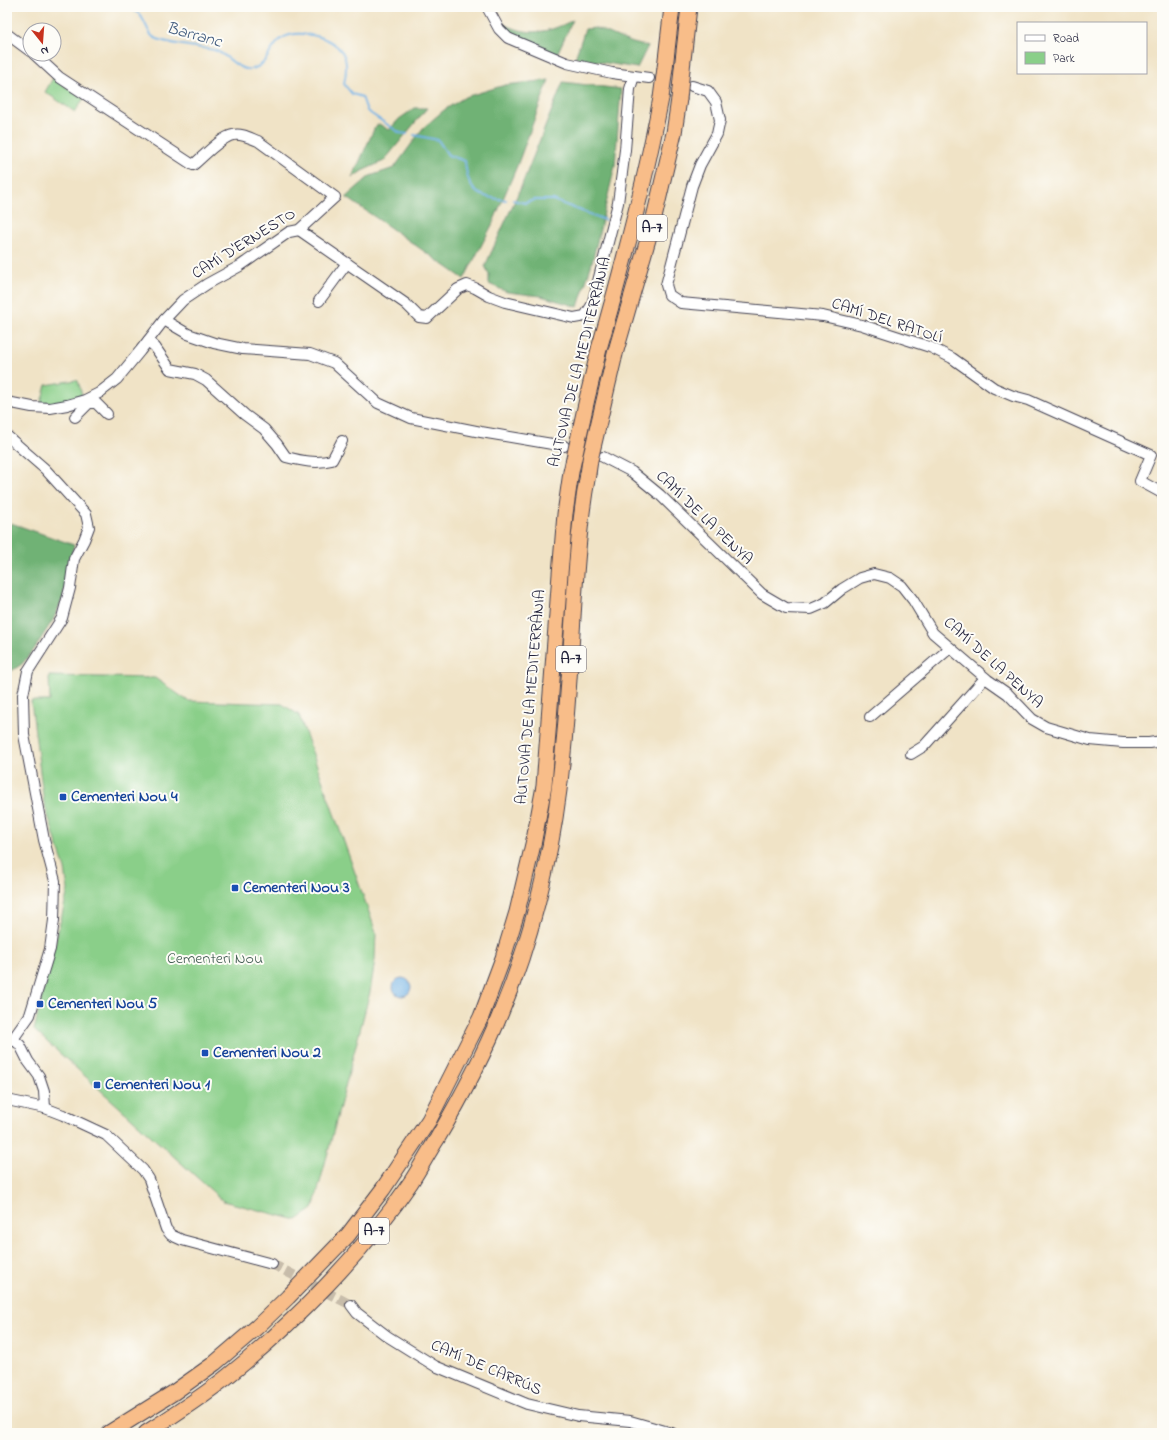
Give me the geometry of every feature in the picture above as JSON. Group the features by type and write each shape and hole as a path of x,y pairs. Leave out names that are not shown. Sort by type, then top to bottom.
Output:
{"highway":[{"name":"AUTOVIA DE LA MEDITERRÀNIA","path":"109,1433 173,1393 215,1363 278,1307 348,1235 383,1189 429,1120 481,1017 503,958 517,912 534,840 544,786 565,514 571,472 599,349 641,195 653,141 661,98 672,7"},
{"name":"AUTOVIA DE LA MEDITERRÀNIA","path":"146,1433 226,1378 257,1352 311,1302 380,1224 411,1182 453,1111 472,1076 503,1009 535,913 551,844 564,746 577,558 590,460 616,354 653,222 674,133 689,7"}],"street":[{"path":"487,7 499,29 508,38 567,63 612,73 649,78"},
{"path":"7,34 22,45"},
{"name":"CAMÍ D'ERNESTO","path":"7,402 32,407 50,408 85,400 97,394 117,378 164,320 183,300 207,284 240,266 289,232 299,230 335,197 258,141 244,135 233,135 222,141 193,165 59,77 43,62"},
{"path":"299,230 406,304 419,317 427,318 458,289 467,285 505,302 574,318 585,316 592,305 618,203 625,150 630,89 634,76"},
{"name":"CAMÍ DEL RATOLÍ","path":"696,87 708,91 716,102 720,120 717,134 700,165 692,186 669,270 666,285 669,296 681,303 823,316 862,325 930,347 952,358 994,388 1013,396 1028,400 1151,455 1140,480 1162,493"},
{"path":"319,301 347,264"},
{"path":"164,320 188,334 214,344 243,349 310,354 334,363 378,403 411,418 480,432 564,446"},
{"path":"148,341 155,347 170,369 195,374 206,380 245,415 264,429 286,457 322,463 332,460 342,441"},
{"path":"75,417 97,394"},
{"path":"89,403 96,403 107,414"},
{"path":"7,436 45,470 86,514 89,527 74,559 70,588 62,618 28,671 23,695 24,735 44,840 55,881 54,920 50,949 30,1015 10,1041 20,1045 28,1061 39,1076 44,1091 45,1108"},
{"name":"CAMÍ DE LA PENYA","path":"603,457 632,472 660,495 762,594 786,608 811,609 825,603 842,589 860,578 874,574 890,578 902,586 913,600 933,633 986,678 1008,694 1032,719 1046,728 1090,740 1123,743 1149,743 1162,741"},
{"path":"870,717 950,648"},
{"path":"911,754 924,746 986,678"},
{"path":"7,1100 45,1108 106,1136 142,1170 149,1179 166,1229 171,1235 182,1240 272,1264"},
{"name":"CAMÍ DE CARRÚS","path":"351,1305 356,1313 387,1336 435,1366 527,1404 578,1416 630,1421 672,1433"}],"green space":[{"path":"573,20 557,54 514,37 501,28 502,23 521,30 538,32 555,28"},
{"path":"596,28 628,41 648,46 637,68 575,58 585,29"},
{"path":"53,78 84,98 75,112 45,92"},
{"path":"549,80 517,166 492,225 464,279 346,197 370,176 394,168 423,128 444,110 465,97 505,85"},
{"path":"563,82 621,89 615,166 592,263 578,307 541,296 507,292 489,284 489,274 485,266 521,187"},
{"path":"415,108 427,108 384,161 362,171 352,178 375,127 379,124 389,130 399,119"},
{"path":"76,380 78,381 82,395 69,401 40,406 46,385"},
{"path":"11,523 74,545 63,598 53,620 33,651 22,664 7,674 7,528"},
{"name":"Cementeri Nou","path":"49,676 155,678 188,701 282,704 299,715 376,933 375,960 370,992 313,1209 297,1220 223,1201 34,1030 68,890 65,869 44,803 31,701 50,701"}],"water":[{"path":"402,978 408,981 411,987 408,993 402,996 396,993 393,987 396,981"}],"waterway":[{"name":"Barranc","path":"130,7 140,15 150,34 157,39 214,50 246,69 251,69 261,65 277,43 281,39 288,36 304,34 322,38 337,46 344,55 346,63 344,84 352,94 362,97 367,111 400,133 407,134"},
{"name":"Barranc","path":"414,135 438,140 448,155 465,161 468,180 475,191 487,197 506,200"},
{"name":"Barranc","path":"513,200 525,203 534,200 553,200 605,220"}],"tunnel":[{"path":"272,1264 351,1305"}],"place":[{"name":"Cementeri Nou 4","path":"63,797"},
{"name":"Cementeri Nou 3","path":"235,888"},
{"name":"Cementeri Nou 5","path":"40,1004"},
{"name":"Cementeri Nou 2","path":"205,1053"},
{"name":"Cementeri Nou 1","path":"97,1085"}]}
